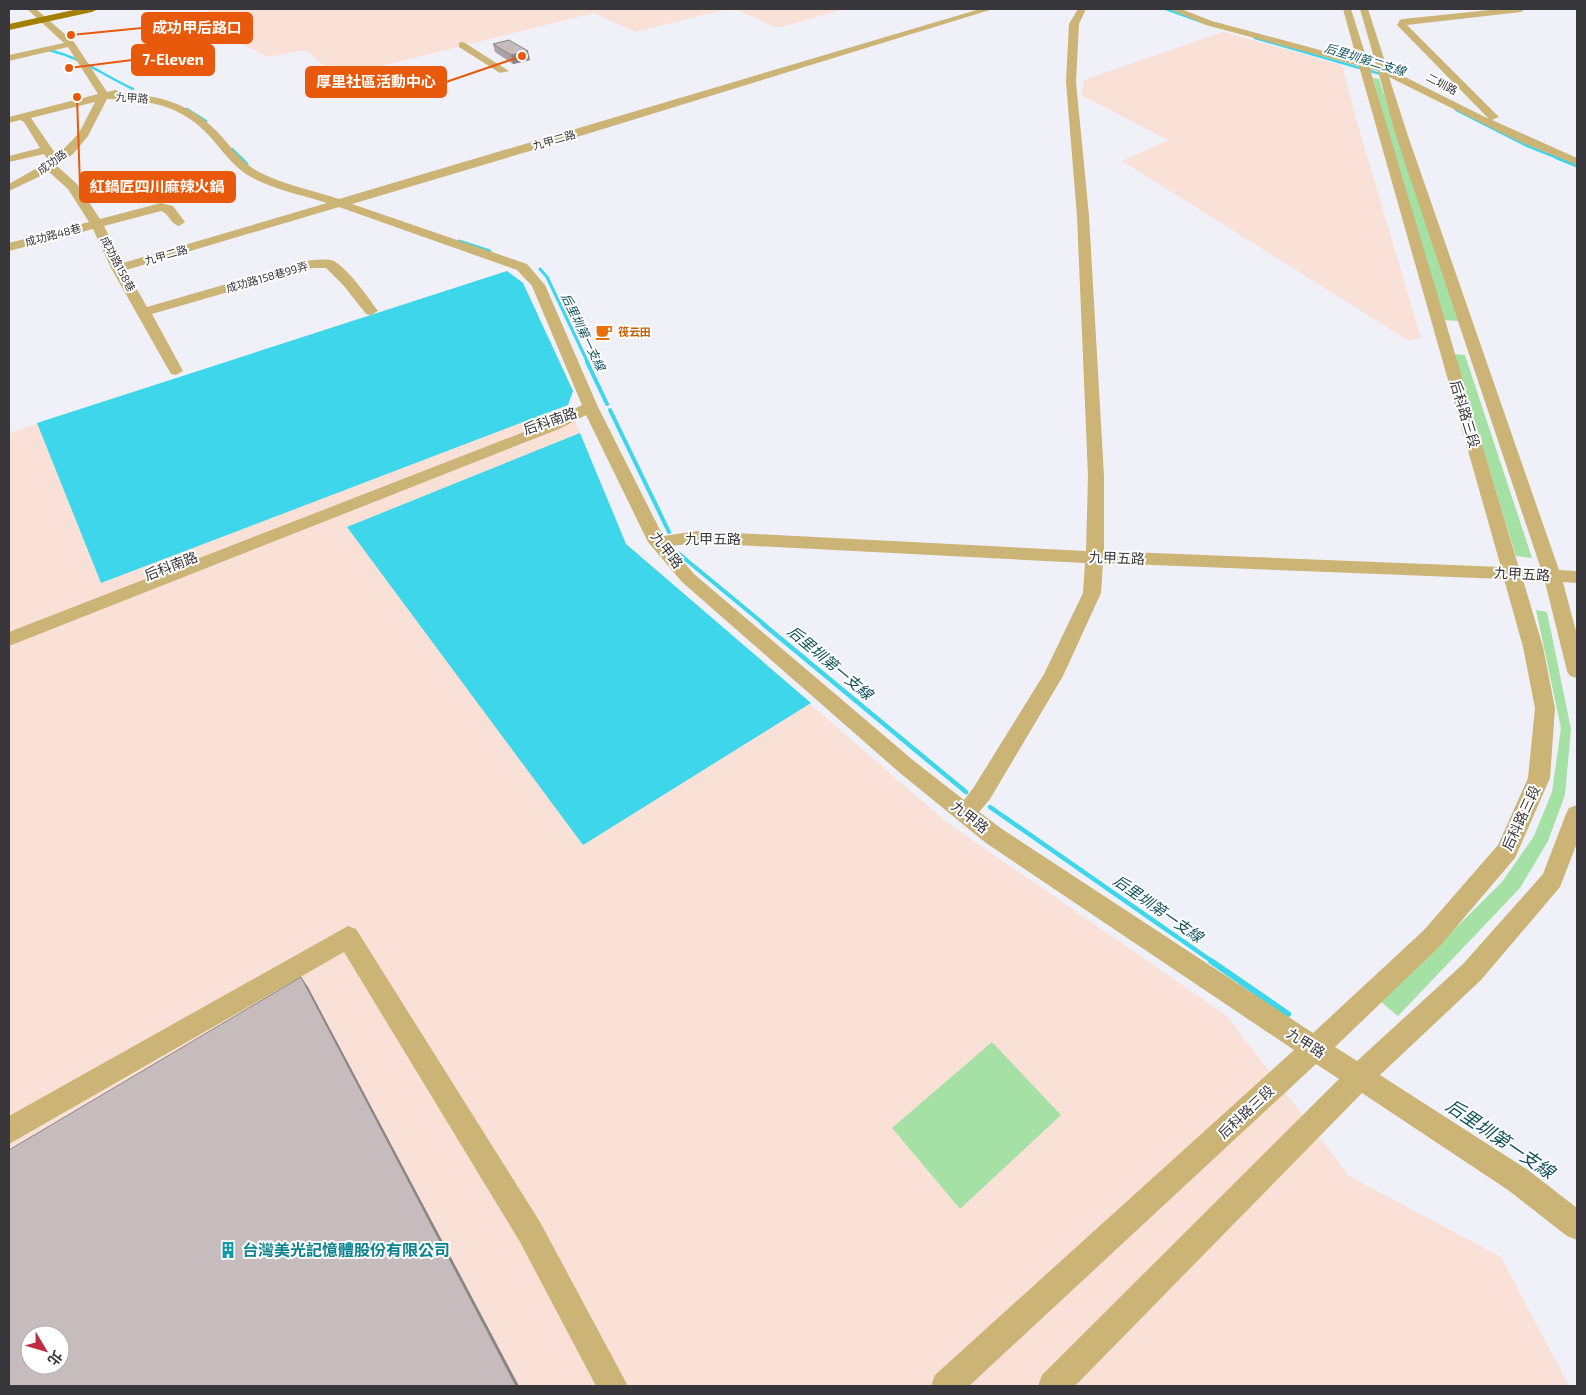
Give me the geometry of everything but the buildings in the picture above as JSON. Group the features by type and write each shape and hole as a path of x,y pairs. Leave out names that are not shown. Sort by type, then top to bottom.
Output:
{"main road":[{"path":"9,27 92,9"}],"street":[{"path":"31,9 71,44 104,96"},
{"name":"九甲二路","path":"118,268 591,129 989,9"},
{"path":"965,814 982,793 1053,676 1092,593 1097,528 1095,447 1084,216 1071,82 1074,24 1082,9"},
{"name":"二圳路","path":"1174,9 1209,23 1384,70 1406,79 1503,130 1577,162"},
{"name":"后科路三段","path":"946,1386 1266,1094 1313,1047 1432,938 1507,851 1539,778 1545,708 1533,647 1347,9"},
{"path":"1364,9 1384,70 1402,136 1552,576 1577,671"},
{"path":"1503,130 1498,122 1402,25 1403,22 1521,9"},
{"path":"9,58 71,44"},
{"path":"462,45 504,71"},
{"name":"九甲路","path":"9,120 104,96 155,99 185,110 198,118 232,155 255,175 342,202 515,263 528,273 538,285 590,407 658,542 688,578 907,767 965,814 1248,1007 1360,1076 1518,1180 1577,1226"},
{"name":"成功路","path":"9,188 52,164 84,133 96,106 104,96"},
{"name":"成功路158巷","path":"21,117 28,120 47,150 52,164 71,185 97,223 118,268 176,371"},
{"path":"9,159 47,150"},
{"name":"成功路48巷","path":"9,247 161,208 169,209 179,222"},
{"name":"成功路158巷99弄","path":"144,312 312,264 329,264 349,283 372,311"},
{"name":"后科南路","path":"9,629 87,604 553,426 590,407"},
{"name":"九甲五路","path":"658,542 698,537 1094,557 1577,577"},
{"name":"后科南路","path":"9,639 87,604"},
{"path":"1053,1386 1307,1132 1360,1076 1472,972 1552,880 1577,814"},
{"path":"9,1131 348,937 530,1232 613,1386"}],"shaded area":[{"path":"207,9 728,9 635,32 594,13 338,77 305,50 268,57 230,38 181,46 152,28 214,14"},
{"path":"735,9 845,9 777,28"},
{"path":"1223,32 1342,65 1421,338 1409,341 1122,161 1168,140 1081,95 1084,80"},
{"path":"507,271 523,283 573,391 568,405 626,544 945,821 1227,1016 1349,1176 1501,1257 1569,1386 9,1386 9,433"}],"green space":[{"path":"1373,78 1379,79 1458,321 1442,320"},
{"path":"1454,354 1465,355 1532,558 1516,556"},
{"path":"1536,610 1547,612 1571,729 1565,795 1548,841 1520,888 1398,1016 1381,1002 1502,882 1534,836 1552,792 1561,728"},
{"path":"992,1042 1061,1115 960,1209 892,1128"}],"water":[{"path":"507,271 523,283 573,391 568,405 101,583 37,423"},
{"path":"580,433 626,544 811,703 583,845 347,527"}],"waterway":[{"name":"后里圳第二支線","path":"1166,9 1202,22"},
{"name":"后里圳第二支線","path":"1255,38 1384,75"},
{"name":"后里圳第一支線","path":"49,50 82,62 133,89"},
{"name":"后里圳第一支線","path":"187,109 206,121"},
{"name":"后里圳第二支線","path":"1456,110 1525,145 1560,159"},
{"name":"后里圳第一支線","path":"232,149 247,164"},
{"name":"后里圳第二支線","path":"1557,158 1577,166"},
{"name":"后里圳第一支線","path":"459,241 490,251"},
{"name":"后里圳第一支線","path":"540,269 547,277 588,363"},
{"name":"后里圳第一支線","path":"587,362 607,404"},
{"name":"后里圳第一支線","path":"610,410 669,532"},
{"name":"后里圳第一支線","path":"678,553 765,625"},
{"name":"后里圳第一支線","path":"763,624 966,792"},
{"name":"后里圳第一支線","path":"990,807 1213,962"},
{"name":"后里圳第一支線","path":"1211,961 1288,1014"}],"place":[{"name":"成功甲后路口","path":"71,35"},
{"name":"厚里社區活動中心","path":"522,56"},
{"name":"7-Eleven","path":"69,68"},
{"name":"紅鍋匠四川麻辣火鍋","path":"77,97"},
{"name":"筏云田","path":"604,332"},
{"name":"台灣美光記憶體股份有限公司","path":"228,1250"}]}
